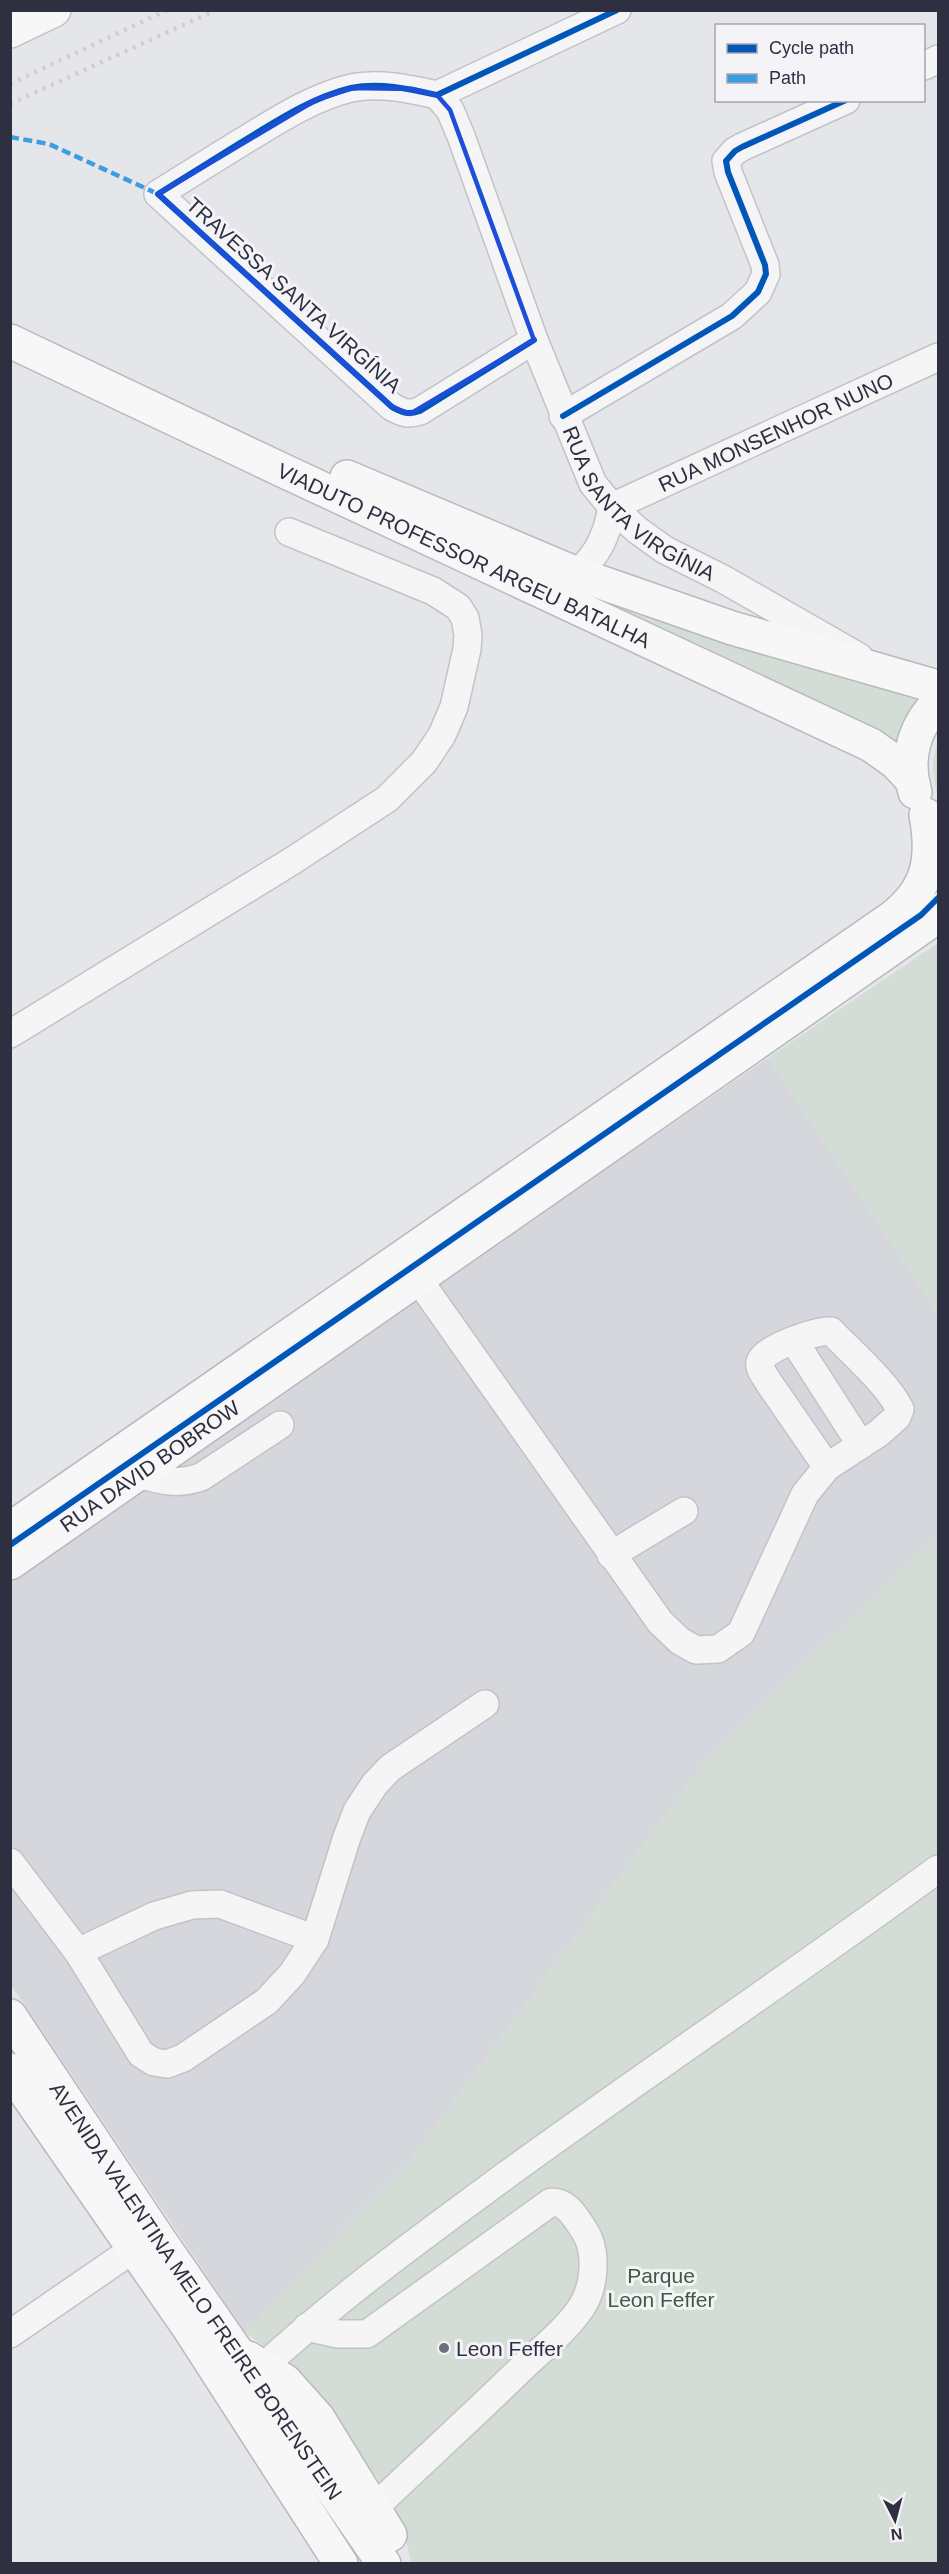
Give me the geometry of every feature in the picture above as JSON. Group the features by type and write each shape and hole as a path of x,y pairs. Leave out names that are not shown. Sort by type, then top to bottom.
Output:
{"main road":[{"path":"10,31 54,10"},
{"name":"VIADUTO PROFESSOR ARGEU BATALHA","path":"10,322 290,463 871,745 895,762 912,780"},
{"name":"VIADUTO PROFESSOR ARGEU BATALHA","path":"10,341 290,463 577,574 732,628 880,670"},
{"name":"RUA SANTA VIRGÍNIA","path":"880,670 939,687"},
{"name":"RUA DAVID BOBROW","path":"10,1528 893,917 914,898 925,876 932,820 912,780 910,759 915,739 924,720 939,703"},
{"name":"RUA DAVID BOBROW","path":"10,1563 939,916"},
{"name":"AVENIDA VALENTINA MELO FREIRE BORENSTEIN","path":"10,2016 235,2350 385,2564"},
{"name":"AVENIDA VALENTINA MELO FREIRE BORENSTEIN","path":"10,2070 135,2248 341,2561"},
{"path":"235,2350 285,2381 318,2418 392,2539 393,2553 385,2564"}],"street":[{"path":"437,95 617,10"},
{"path":"925,66 939,59"},
{"name":"TRAVESSA SANTA VIRGÍNIA","path":"437,95 412,89 377,86 351,88 325,97 286,115 158,194 392,407 403,413 410,414 420,411 534,340"},
{"name":"RUA SANTA VIRGÍNIA","path":"437,95 450,110 461,136 534,340 563,416 593,483 612,507 637,531 665,550 814,630 880,670"},
{"path":"563,416 732,316 758,292 766,274 765,265 728,172 726,161 742,147 842,102"},
{"name":"RUA MONSENHOR NUNO","path":"612,507 939,357"},
{"path":"577,574 603,542 612,507"},
{"path":"10,1034 292,861 387,799 424,762 442,735 454,707 467,649 466,626 458,608 433,591 289,532"},
{"path":"418,1279 660,1622 680,1641 696,1650 718,1649 741,1633 805,1494 827,1467 879,1433 897,1417 900,1409 895,1400 831,1331 820,1330 764,1355 760,1362 761,1370 827,1467"},
{"path":"794,1341 861,1445"},
{"path":"139,1474 176,1483 201,1477 280,1425"},
{"path":"611,1555 684,1510"},
{"path":"10,1862 78,1952 141,2054 154,2062 167,2064 183,2058 267,2001 292,1974 315,1939 347,1837 357,1811 374,1785 390,1768 485,1704"},
{"path":"263,2367 307,2327 385,2264 586,2117 832,1947 939,1869"},
{"path":"78,1952 154,1916 192,1905 220,1904 315,1939"},
{"path":"307,2327 338,2334 367,2334 551,2202 567,2206 588,2236 593,2255 591,2278 581,2308 484,2406 374,2508"},
{"path":"10,2334 135,2248"}],"highlighted area":[{"path":"352,88 412,89 437,95 450,110 534,340 410,414 392,407 158,194 316,100"}],"shaded area":[{"path":"768,1058 938,1313 938,1534 706,1760 409,2162 245,2332 11,1985 10,1577"}],"green space":[{"path":"583,591 777,657 931,704 905,753 579,600"},
{"path":"938,742 938,796 933,769"},
{"path":"938,943 938,1313 768,1058"},
{"name":"Parque Leon Feffer","path":"938,1534 938,2563 411,2563 402,2521 379,2481 292,2367 245,2332 409,2162 706,1760"}],"railway":[{"path":"10,84 167,10"},
{"path":"10,104 216,10"}],"marked path":[{"path":"10,137 49,144 158,194"}],"cycle path":[{"path":"534,340 420,411 409,413 399,411 158,194 280,119 321,98 362,86 383,86 437,95 617,10"},
{"path":"563,416 732,316 758,292 766,274 765,265 728,172 726,161 742,147 842,102"},
{"path":"10,1545 921,915 938,898"}],"place":[{"name":"Leon Feffer","path":"444,2348"}]}
